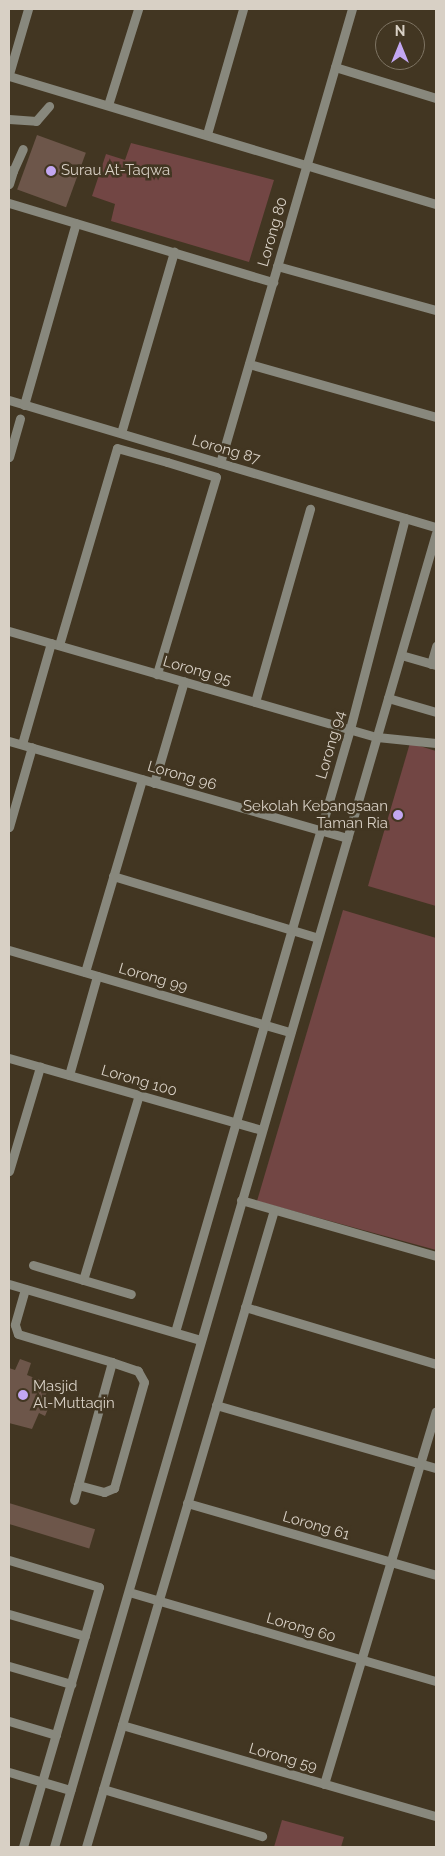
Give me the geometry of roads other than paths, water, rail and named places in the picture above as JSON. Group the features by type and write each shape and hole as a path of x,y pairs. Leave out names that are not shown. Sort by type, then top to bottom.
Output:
{"street":[{"path":"28,9 9,75 436,204"},
{"path":"108,105 138,9"},
{"path":"207,134 243,9"},
{"name":"Lorong 80","path":"220,463 352,9"},
{"path":"335,67 436,98"},
{"path":"9,119 36,121 49,106"},
{"path":"9,184 11,170 23,149"},
{"path":"9,203 272,282"},
{"path":"24,405 76,223"},
{"path":"121,433 174,252"},
{"path":"277,266 436,310"},
{"path":"249,364 436,416"},
{"name":"Lorong 87","path":"9,400 436,527"},
{"path":"9,456 20,419"},
{"path":"22,744 117,448 216,477 157,674"},
{"path":"255,702 310,508"},
{"name":"Lorong 94","path":"175,1332 234,1122 350,729 405,518"},
{"path":"54,1847 436,533"},
{"name":"Lorong 95","path":"9,631 377,737 436,743"},
{"path":"401,655 434,664 436,646"},
{"path":"154,783 184,682"},
{"path":"388,698 436,712"},
{"name":"Lorong 96","path":"9,741 347,838"},
{"path":"9,827 32,748"},
{"path":"85,972 142,779"},
{"path":"113,876 318,938"},
{"name":"Lorong 99","path":"9,950 290,1032"},
{"path":"68,1075 98,976"},
{"name":"Lorong 100","path":"9,1058 262,1130"},
{"path":"9,1171 40,1067"},
{"path":"83,1280 139,1095"},
{"path":"241,1200 436,1256"},
{"path":"88,1847 103,1789 274,1210"},
{"path":"33,1265 131,1294"},
{"path":"9,1284 200,1340"},
{"path":"25,1289 15,1325 18,1334 112,1362 141,1373 141,1391 114,1488 104,1492 78,1485"},
{"path":"245,1307 436,1364"},
{"path":"74,1500 112,1362"},
{"path":"216,1405 436,1468"},
{"path":"324,1784 436,1411"},
{"name":"Lorong 61","path":"188,1503 436,1575"},
{"path":"9,1560 99,1587 23,1847"},
{"name":"Lorong 60","path":"129,1592 436,1682"},
{"path":"9,1614 84,1636"},
{"path":"9,1666 70,1684"},
{"path":"9,1722 56,1735"},
{"name":"Lorong 59","path":"122,1725 436,1816"},
{"path":"9,1772 70,1790"},
{"path":"103,1789 262,1836"}],"place":[{"name":"Surau At-Taqwa","path":"51,171"},
{"name":"Sekolah Kebangsaan Taman Ria","path":"398,815"},
{"name":"Masjid Al-Muttaqin","path":"23,1395"}]}
